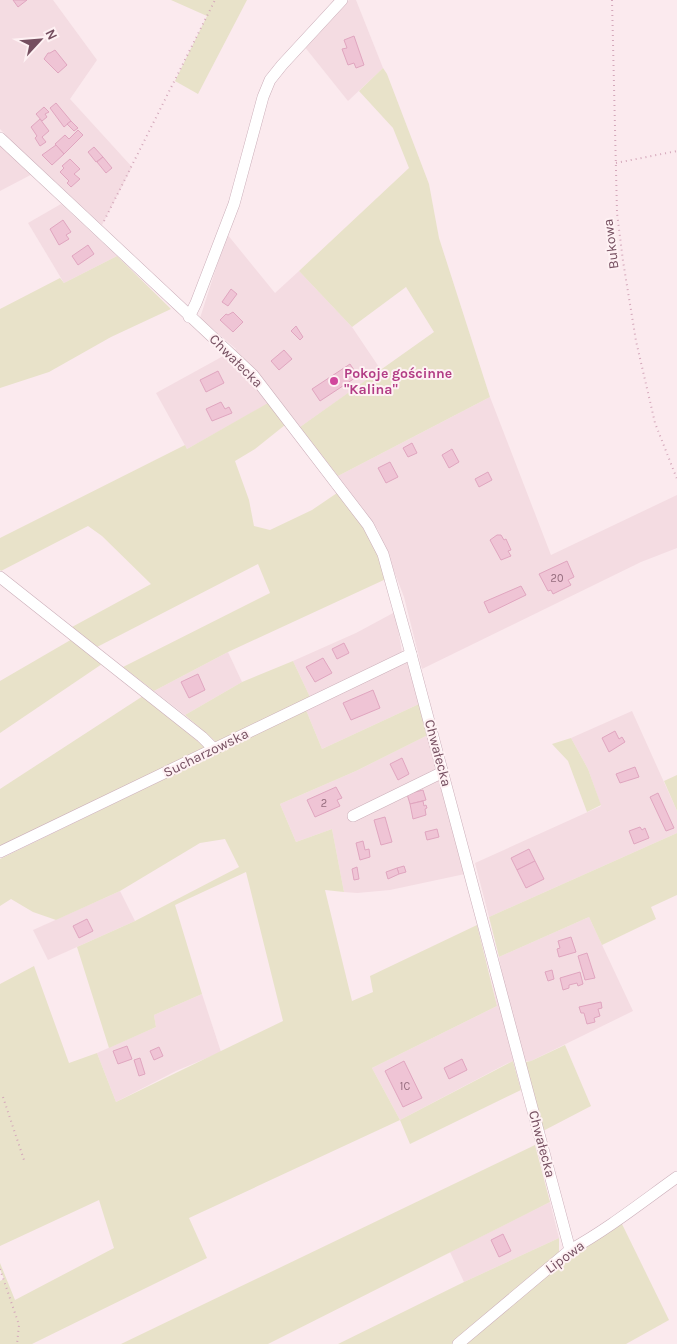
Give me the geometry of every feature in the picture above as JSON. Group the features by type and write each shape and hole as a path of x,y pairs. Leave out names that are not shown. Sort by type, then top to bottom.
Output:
{"street":[{"path":"189,317 234,204 263,97 270,80 342,0"},
{"name":"Chwałecka","path":"0,138 253,375 368,525 383,554 570,1250"},
{"path":"0,577 194,731 214,749"},
{"name":"Sucharzowska","path":"0,852 411,654"},
{"path":"353,816 443,772"},
{"name":"Lipowa","path":"458,1344 570,1250 677,1177"}],"path":[{"path":"99,232 215,0"},
{"name":"Bukowa","path":"612,0 617,212 623,261 636,341 656,423 677,479"},
{"path":"616,163 677,151"},
{"path":"3,1098 24,1160"},
{"path":"0,1268 19,1325 17,1344"}],"shaded area":[{"path":"0,0 53,0 97,60 70,99 132,167 102,225 42,169 0,191 0,139 6,135 0,129"},
{"path":"171,0 247,0 198,94 175,81 207,16"},
{"path":"349,0 356,0 383,68 348,101 304,46"},
{"path":"383,68 387,74 429,184 439,238 490,397 338,476 300,427 434,332 406,287 352,327 299,271 409,168 393,128 359,91"},
{"path":"61,204 117,256 64,283 28,223"},
{"path":"227,234 275,293 299,271 352,327 381,370 300,427 278,398 187,449 156,393 236,349 200,318"},
{"path":"117,256 171,309 111,337 49,372 0,388 0,309 60,278 64,283"},
{"path":"490,397 551,555 677,495 677,548 641,562 422,669 404,597 378,530 338,476"},
{"path":"268,403 285,425 255,449 235,461 249,500 254,526 270,530 312,510 337,493 371,536 386,579 228,652 154,691 123,667 270,593 258,564 97,647 72,627 151,584 102,536 88,526 0,570 0,538 185,445 187,449"},
{"path":"395,612 402,652 310,697 293,661 356,633"},
{"path":"74,638 102,664 0,733 0,681"},
{"path":"228,652 242,682 185,715 154,691"},
{"path":"408,660 419,704 322,749 306,710"},
{"path":"293,661 310,697 216,742 185,715 242,682"},
{"path":"143,696 206,748 0,846 0,789"},
{"path":"419,704 428,735 356,771 280,804 296,842 332,829 344,892 325,890 352,1001 373,992 370,976 477,925 497,1006 372,1068 400,1120 189,1218 207,1258 32,1344 0,1344 0,1281 4,1279 0,1263 15,1300 114,1248 99,1200 0,1246 0,984 34,966 69,1063 97,1053 116,1102 283,1021 246,872 175,905 202,994 154,1015 156,1027 109,1048 77,947 135,921 239,867 225,839 200,843 120,891 56,920 33,912 11,899 0,906 0,859 306,710 322,749"},
{"path":"632,711 677,811 677,833 489,917 475,863 601,806 588,769 571,738"},
{"path":"428,735 465,874 390,890 357,893 344,892 332,829 296,842 280,804 356,771"},
{"path":"571,738 588,769 601,805 587,812 568,761 552,744"},
{"path":"677,775 677,811 664,781"},
{"path":"677,833 677,895 651,907 656,919 602,945 589,917 499,957 489,917"},
{"path":"120,891 135,921 48,960 33,930"},
{"path":"589,917 633,1011 531,1061 513,1061 506,1064 400,1120 372,1068 497,1006 490,974 501,968 499,957"},
{"path":"202,994 221,1052 176,1071 116,1102 97,1053 156,1027 154,1015"},
{"path":"565,1045 591,1106 543,1131 525,1062"},
{"path":"513,1061 521,1090 410,1144 400,1120"},
{"path":"535,1145 550,1202 268,1344 121,1344"},
{"path":"550,1202 559,1238 464,1282 450,1252"},
{"path":"621,1222 669,1320 626,1344 465,1344 574,1254"},
{"path":"559,1238 559,1253 452,1344 338,1344 464,1282"}],"building":[{"path":"13,0 27,0 18,7"},
{"path":"354,36 364,65 356,68 354,63 348,65 342,49 347,48 344,40"},
{"path":"55,50 67,65 58,73 44,59 48,53"},
{"path":"56,103 71,121 64,127 50,108"},
{"path":"44,107 49,112 45,114 47,117 42,121 36,114"},
{"path":"40,119 49,131 42,137 46,142 40,146 35,138 37,136 31,127"},
{"path":"71,121 78,128 74,131 67,124"},
{"path":"78,130 83,135 64,154 55,144 65,135 69,139"},
{"path":"56,145 64,154 52,165 42,155"},
{"path":"94,147 103,157 96,162 88,152"},
{"path":"103,157 112,168 106,173 97,162"},
{"path":"70,159 80,169 74,174 80,179 71,187 67,183 69,181 60,172 64,168 62,166"},
{"path":"63,220 71,232 66,235 69,239 59,245 50,229"},
{"path":"88,245 94,254 78,265 72,256"},
{"path":"231,289 237,294 228,306 222,302"},
{"path":"233,312 243,322 233,332 220,320 226,314 228,315"},
{"path":"296,326 303,337 300,340 291,331"},
{"path":"284,350 292,359 279,370 271,361"},
{"path":"350,364 358,376 320,401 312,389"},
{"path":"218,371 224,383 206,392 200,380"},
{"path":"221,402 225,409 229,407 232,413 212,421 206,409"},
{"path":"412,443 417,453 408,457 403,448"},
{"path":"452,449 459,462 449,468 442,455"},
{"path":"390,462 398,477 386,483 378,468"},
{"path":"488,472 492,480 479,487 475,479"},
{"path":"497,535 501,535 504,540 506,539 511,550 508,551 511,556 501,560 490,540"},
{"path":"567,561 574,577 568,580 571,585 553,594 551,590 548,591 539,574"},
{"path":"521,586 526,595 489,613 484,602"},
{"path":"344,643 349,653 337,659 332,649"},
{"path":"323,658 332,673 315,682 306,667"},
{"path":"198,674 205,690 189,698 181,682"},
{"path":"373,690 380,708 351,720 343,703"},
{"path":"615,731 619,739 622,737 625,742 609,752 602,738"},
{"path":"402,758 409,774 398,780 390,764"},
{"path":"635,767 639,777 620,783 616,774"},
{"path":"336,787 342,798 337,800 340,806 315,817 307,800"},
{"path":"423,790 426,800 410,804 407,794"},
{"path":"658,793 674,828 666,831 650,797"},
{"path":"423,801 424,806 426,805 427,808 425,809 426,815 413,819 410,804"},
{"path":"385,817 392,842 381,845 374,820"},
{"path":"640,827 642,830 645,828 649,838 634,844 629,831"},
{"path":"437,829 439,837 427,840 425,832"},
{"path":"363,841 365,850 369,849 370,857 360,860 356,843"},
{"path":"529,849 535,861 517,870 511,858"},
{"path":"535,861 544,879 526,888 517,870"},
{"path":"404,866 406,872 399,874 397,868"},
{"path":"357,867 359,879 354,880 352,869"},
{"path":"397,868 399,874 388,879 386,872"},
{"path":"87,919 93,931 79,938 73,926"},
{"path":"571,937 576,952 559,957 557,949 560,948 558,941"},
{"path":"587,953 595,978 585,980 578,956"},
{"path":"552,970 554,979 548,981 545,972"},
{"path":"580,972 583,984 578,986 577,983 569,985 569,988 563,990 560,978"},
{"path":"601,1002 602,1008 598,1009 600,1016 594,1018 595,1022 587,1024 584,1013 581,1013 579,1007"},
{"path":"127,1046 132,1059 118,1064 113,1051"},
{"path":"159,1047 163,1056 154,1060 150,1051"},
{"path":"140,1058 145,1074 139,1076 134,1060"},
{"path":"462,1059 467,1070 449,1079 444,1068"},
{"path":"404,1061 422,1098 403,1107 385,1071"},
{"path":"503,1234 511,1251 499,1257 491,1240"}],"place":[{"name":"Pokoje gościnne \"Kalina\"","path":"334,381"}]}
